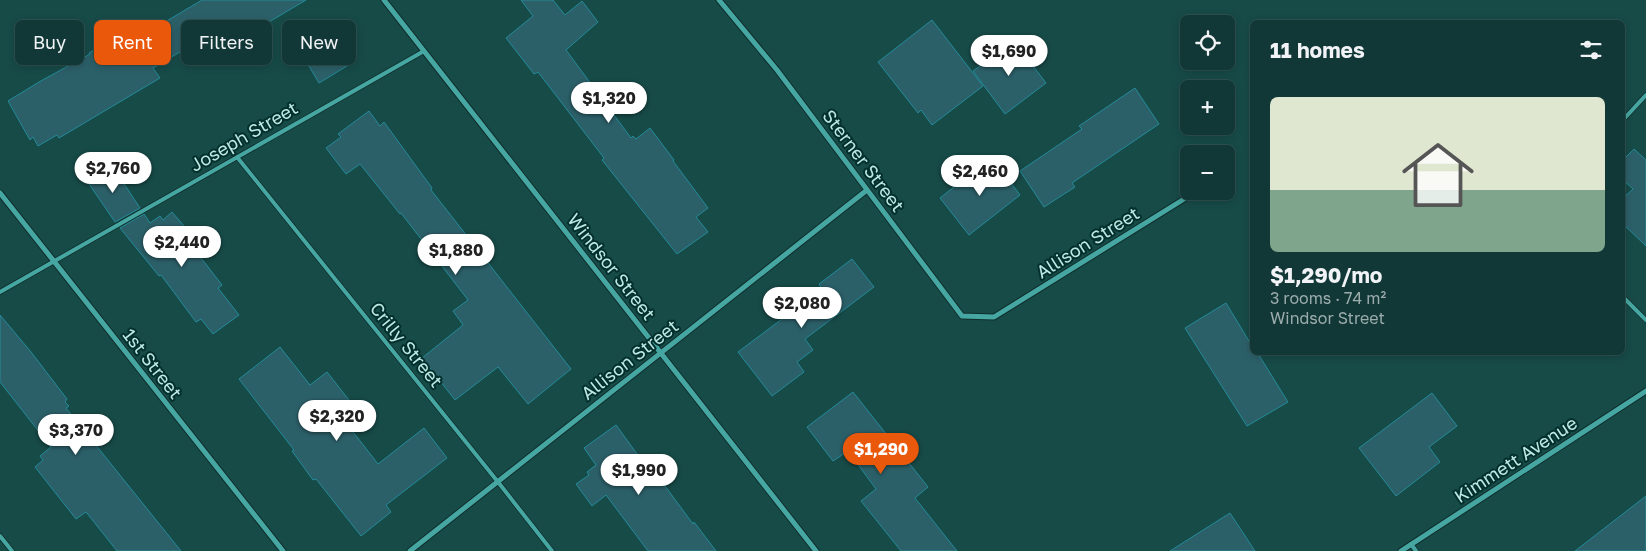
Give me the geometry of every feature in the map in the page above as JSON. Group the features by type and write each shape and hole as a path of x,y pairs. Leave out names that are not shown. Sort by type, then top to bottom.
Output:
{"street":[{"name":"Windsor Street","path":"384,0 816,551"},
{"name":"Sterner Street","path":"719,0 777,70 962,316 994,318"},
{"name":"Allison Street","path":"410,551 867,190"},
{"name":"1st Street","path":"0,193 283,551"},
{"name":"Allison Street","path":"994,318 1183,200"},
{"name":"Kimmett Avenue","path":"1401,551 1646,391"}],"lane":[{"name":"Joseph Street","path":"0,292 424,51"},
{"path":"1625,118 1646,95"},
{"name":"Crilly Street","path":"237,157 552,551"},
{"path":"1625,299 1646,320"},
{"path":"0,536 12,551"},
{"path":"1411,544 1416,551"}],"building":[{"path":"202,0 306,0 272,20 181,20 181,51 171,57 171,20 168,20"},
{"path":"521,0 553,0 565,15 582,1 598,22 566,50 631,138 633,136 636,139 650,128 708,208 696,217 708,232 677,254 602,160 604,158 538,72 534,74 506,38 533,16"},
{"path":"932,20 983,86 932,125 921,110 918,113 878,62"},
{"path":"1014,41 1046,83 1005,114 973,71"},
{"path":"94,50 94,65 158,65 153,68 160,78 59,138 57,135 38,146 33,137 30,140 8,101 70,65 84,65 84,57"},
{"path":"308,65 346,65 347,66 319,83"},
{"path":"1135,88 1159,124 1072,183 1075,187 1044,207 1020,171 1082,129 1079,126"},
{"path":"369,111 380,126 384,122 432,188 431,190 571,369 528,404 498,367 455,400 422,358 463,325 453,311 468,300 401,213 360,164 346,174 326,148 341,137 338,134"},
{"path":"1634,149 1646,160 1646,246 1625,226 1625,196 1633,189 1625,182 1625,158"},
{"path":"994,160 1020,195 969,235 940,198 969,175 971,178"},
{"path":"111,164 140,208 115,222 87,181"},
{"path":"172,212 196,240 191,245 222,285 218,288 239,315 213,334 201,319 196,322 161,275 159,276 120,228 144,214 150,223 160,216 163,220"},
{"path":"852,259 874,287 805,339 813,350 797,362 804,372 772,396 738,352 822,289 819,284"},
{"path":"1226,303 1250,343 1250,355 1259,355 1288,402 1247,426 1185,328"},
{"path":"0,315 67,399 65,402 69,406 66,408 181,551 117,551 86,512 76,519 35,467 43,460 40,456 51,447 0,382"},
{"path":"280,347 310,385 327,372 356,409 343,419 378,464 424,428 447,458 386,505 391,512 361,536 316,479 313,480 292,451 294,450 239,379"},
{"path":"853,392 928,487 915,498 957,551 901,551 861,501 876,489 848,451 833,461 807,427"},
{"path":"1432,393 1457,426 1429,447 1440,462 1396,496 1359,448"},
{"path":"616,425 640,458 643,456 693,524 694,522 716,551 648,551 606,495 592,506 576,484 589,475 587,472 596,465 584,448"},
{"path":"1646,496 1646,551 1575,551"},
{"path":"1230,513 1255,551 1170,551"}]}
